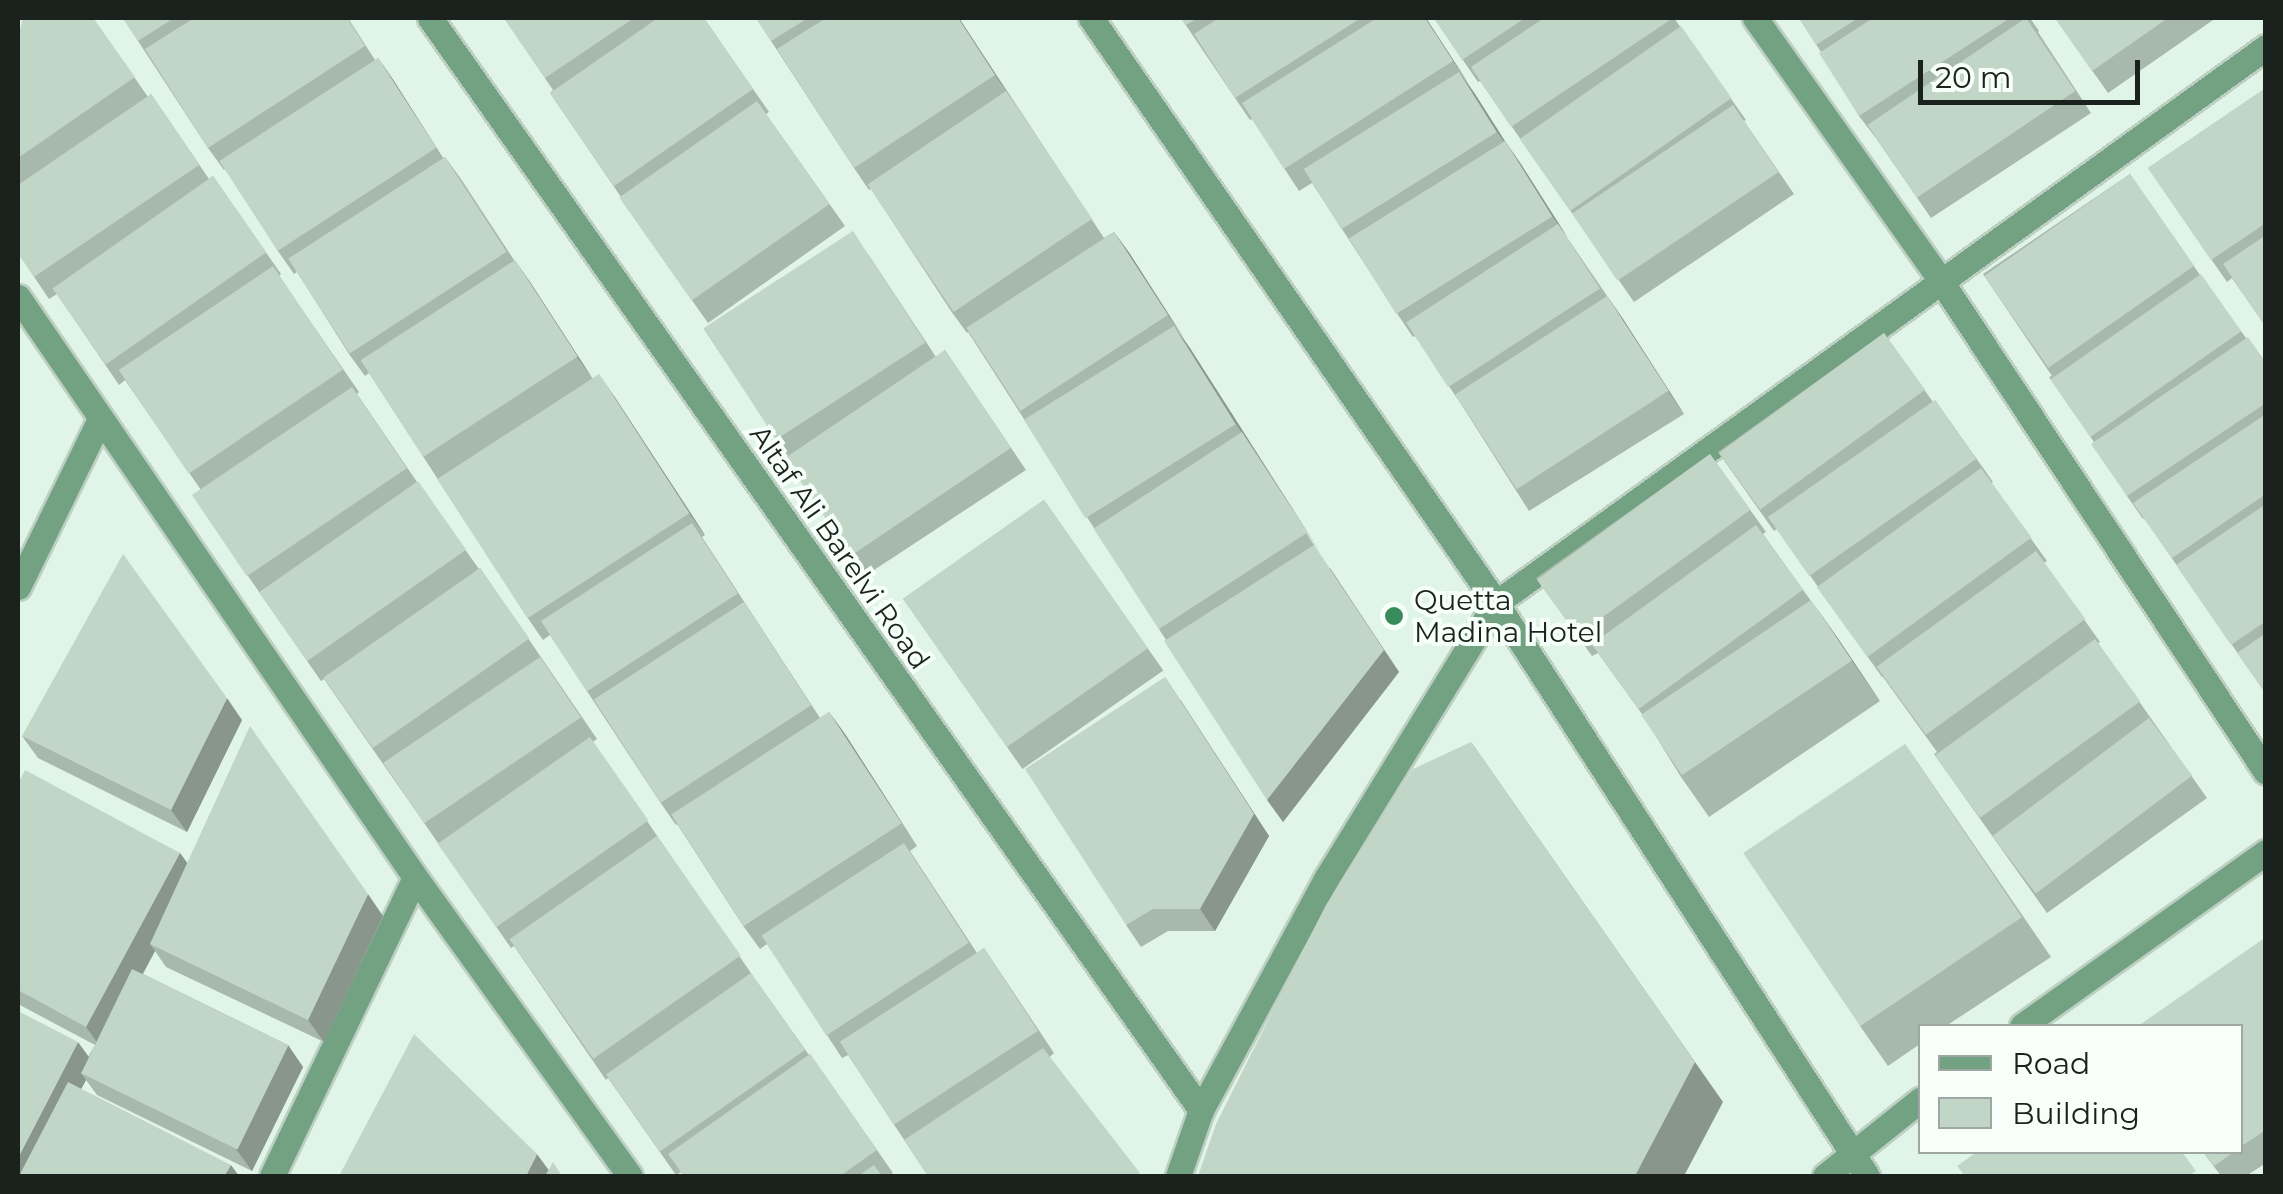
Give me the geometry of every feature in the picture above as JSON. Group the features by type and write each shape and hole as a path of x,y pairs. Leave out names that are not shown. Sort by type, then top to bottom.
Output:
{"street":[{"name":"Altaf Ali Barelvi Road","path":"430,18 1202,1110"},
{"path":"1091,18 1496,603 1867,1176"},
{"path":"1754,18 1939,278 2266,772"},
{"path":"1178,1176 1202,1110 1326,879 1496,603 1939,278 2266,47"},
{"path":"18,297 415,877 630,1176"},
{"path":"18,587 100,419"},
{"path":"2025,1024 2266,852"},
{"path":"272,1176 415,877"},
{"path":"1825,1176 1851,1150 1918,1101"}],"building":[{"path":"23,18 93,18 135,77 18,158 18,37"},
{"path":"123,18 174,18 138,41"},
{"path":"194,18 347,18 365,46 208,148 145,49"},
{"path":"504,18 634,18 545,78"},
{"path":"658,18 704,18 753,89 614,186 550,93"},
{"path":"756,18 808,18 771,41"},
{"path":"826,18 958,18 995,75 854,168 777,49"},
{"path":"1219,18 1361,18 1235,98 1194,34"},
{"path":"1377,18 1425,18 1453,61 1284,169 1242,103"},
{"path":"1434,18 1525,18 1462,60"},
{"path":"1544,18 1673,18 1511,127 1471,67"},
{"path":"1799,18 1858,18 1816,45"},
{"path":"1873,18 2010,18 1859,116 1819,53"},
{"path":"2026,18 2075,91 1917,198 1868,125"},
{"path":"2055,18 2168,18 2092,71"},
{"path":"1681,26 1731,98 1570,211 1520,139"},
{"path":"378,58 436,148 278,251 219,161"},
{"path":"1459,72 1497,132 1341,229 1304,169"},
{"path":"2266,88 2266,223 2211,260 2148,168"},
{"path":"1006,91 1092,219 954,312 868,184"},
{"path":"151,94 199,165 34,277 18,253 18,185"},
{"path":"757,101 829,204 692,301 619,197"},
{"path":"1733,105 1778,172 1617,281 1572,213"},
{"path":"1505,141 1552,216 1396,314 1349,239"},
{"path":"445,157 507,252 350,354 288,259"},
{"path":"2130,174 2194,266 2048,368 1984,276"},
{"path":"213,176 266,252 106,365 52,288"},
{"path":"1558,224 1600,289 1448,387 1406,323"},
{"path":"853,231 925,343 776,439 704,328"},
{"path":"1114,232 1168,315 1020,411 966,328"},
{"path":"2266,235 2266,327 2223,264"},
{"path":"515,260 578,356 423,457 361,360"},
{"path":"273,266 343,370 189,474 119,370"},
{"path":"2201,274 2241,331 2090,437 2050,380"},
{"path":"1607,296 1669,391 1517,489 1455,395"},
{"path":"1174,326 1235,424 1085,518 1024,420"},
{"path":"1884,333 1925,390 1760,510 1719,453"},
{"path":"2248,337 2266,363 2266,403 2127,496 2091,444"},
{"path":"945,350 1011,448 851,556 785,458"},
{"path":"599,374 689,513 528,618 437,479"},
{"path":"352,387 407,468 247,576 192,495"},
{"path":"1935,400 1976,459 1809,576 1768,517"},
{"path":"2266,414 2266,494 2172,558 2133,503"},
{"path":"1242,432 1307,533 1159,629 1094,528"},
{"path":"1710,454 1751,510 1577,636 1537,580"},
{"path":"1981,468 2032,538 1867,657 1817,587"},
{"path":"418,481 466,550 307,661 259,592"},
{"path":"1044,500 1148,648 1007,747 903,599"},
{"path":"2266,504 2266,621 2231,645 2176,565"},
{"path":"692,523 738,593 587,691 541,621"},
{"path":"1756,525 1803,590 1639,709 1592,644"},
{"path":"1314,545 1384,650 1267,800 1164,641"},
{"path":"2036,551 2085,619 1926,735 1877,667"},
{"path":"123,554 227,698 171,810 22,736"},
{"path":"480,568 529,638 373,748 324,678"},
{"path":"1811,600 1852,661 1682,775 1641,715"},
{"path":"744,602 811,705 661,803 594,699"},
{"path":"2266,633 2266,694 2237,653"},
{"path":"2095,639 2140,701 1980,818 1935,755"},
{"path":"540,657 581,718 424,823 383,763"},
{"path":"1165,677 1254,814 1200,909 1153,909 1126,925 1025,769"},
{"path":"829,712 901,824 744,926 671,814"},
{"path":"2149,718 2192,776 2036,893 1992,836"},
{"path":"250,726 368,894 308,1020 150,944"},
{"path":"590,737 649,821 496,927 438,844"},
{"path":"1471,742 1695,1062 1635,1176 1198,1176 1216,1124 1326,905 1413,769"},
{"path":"1905,744 2022,917 1860,1026 1743,853"},
{"path":"25,770 180,853 86,1027 18,990 18,784"},
{"path":"657,836 741,956 593,1059 510,939"},
{"path":"904,843 969,943 826,1035 761,936"},
{"path":"2266,937 2266,1130 2243,1145 2243,1024 2141,1024"},
{"path":"984,948 1038,1031 894,1125 840,1042"},
{"path":"132,969 288,1045 238,1150 81,1073"},
{"path":"751,973 805,1050 660,1152 606,1075"},
{"path":"18,1011 78,1042 18,1158"},
{"path":"414,1034 537,1154 526,1176 339,1176"},
{"path":"1043,1048 1140,1173 1138,1176 928,1176 904,1140"},
{"path":"810,1054 877,1150 840,1176 684,1176 668,1154"},
{"path":"68,1082 231,1165 224,1176 19,1176"},
{"path":"1974,1154 2183,1154 2196,1171 2188,1176 1965,1176 1957,1166"},
{"path":"2205,1154 2231,1154 2214,1166"},
{"path":"553,1162 562,1176 545,1176"},
{"path":"874,1165 882,1176 858,1176"}],"place":[{"name":"Quetta Madina Hotel","path":"1394,616"}]}
